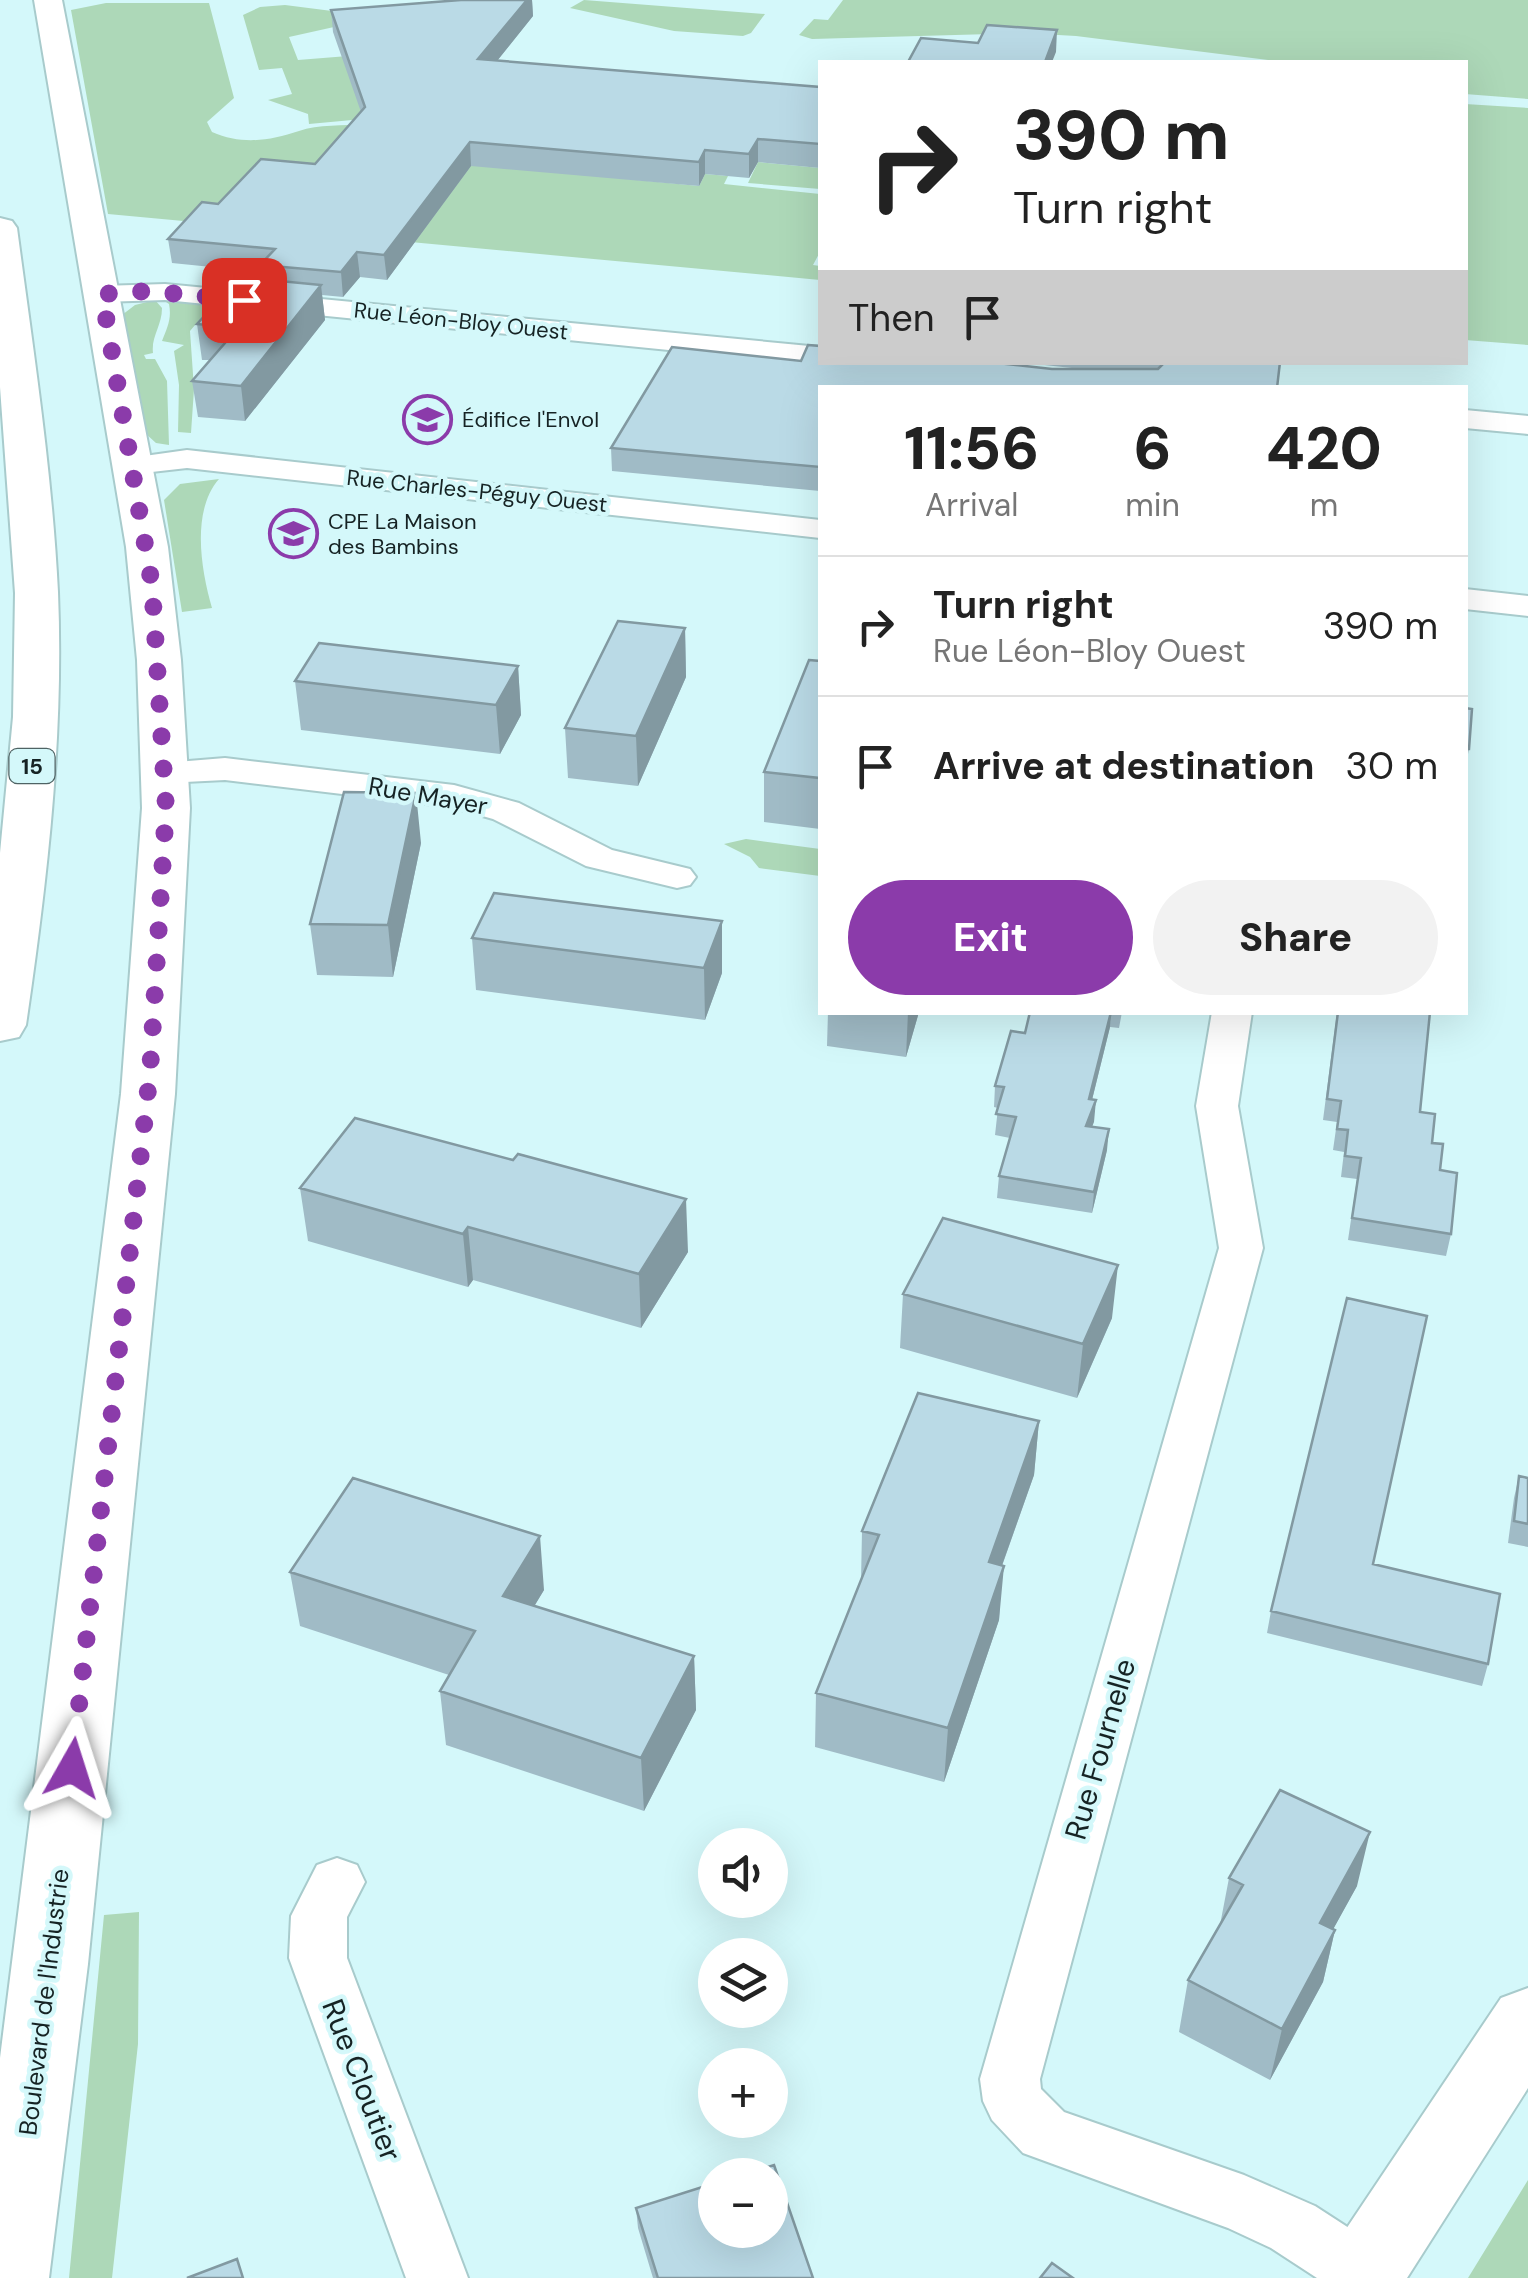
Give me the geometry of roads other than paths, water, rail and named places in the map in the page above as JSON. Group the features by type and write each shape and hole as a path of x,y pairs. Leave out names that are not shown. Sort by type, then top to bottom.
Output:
{"main road":[{"name":"Boulevard de l'Industrie","path":"8,2278 51,1964 148,1094 162,895 165,772 155,610 134,465 48,0"},
{"name":"15","path":"0,228 33,532 36,685 25,854 0,1024"},
{"path":"1363,2276 1528,2022"}],"street":[{"name":"Rue Léon-Bloy Ouest","path":"102,294 165,292 818,356"},
{"path":"1468,419 1528,425"},
{"name":"Rue Charles-Péguy Ouest","path":"134,465 186,459 818,528"},
{"path":"1468,599 1528,606"},
{"name":"Rue Mayer","path":"165,772 225,769 480,802 506,811 578,850 677,878"},
{"name":"Rue Fournelle","path":"1232,1015 1217,1106 1241,1248 1010,2079 1013,2101 1044,2133 1244,2204 1294,2227 1363,2276"},
{"name":"Rue Cloutier","path":"337,1882 319,1916 318,1958 437,2278"}],"place":[{"name":"Édifice l'Envol","path":"427,419"},
{"name":"CPE La Maison des Bambins","path":"293,534"}]}
